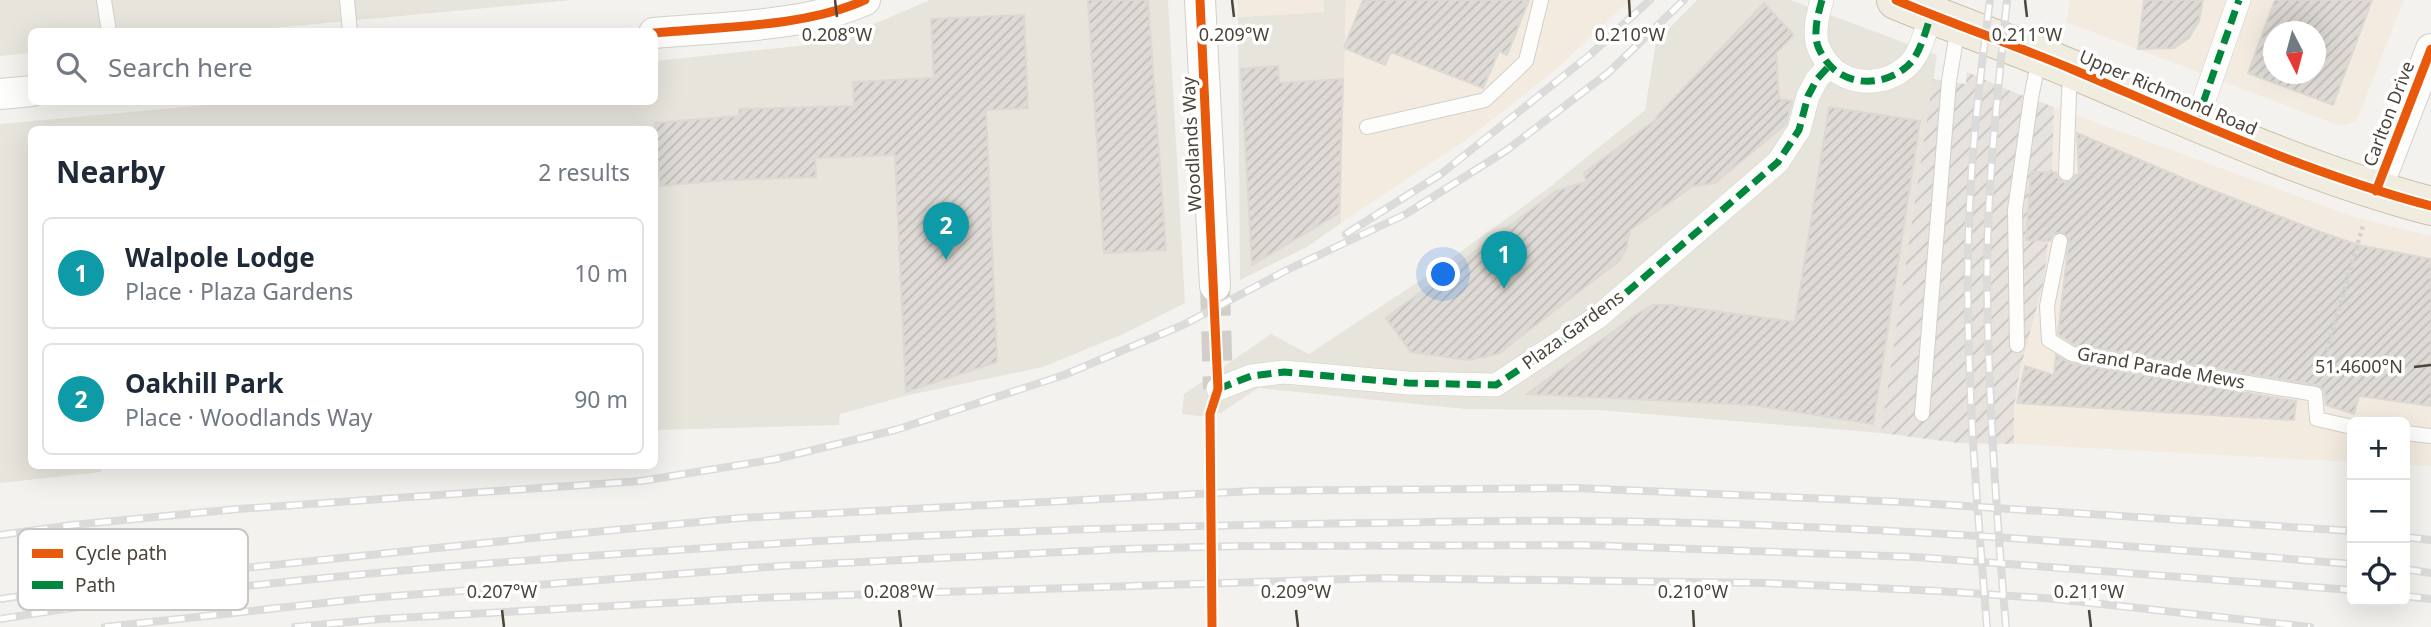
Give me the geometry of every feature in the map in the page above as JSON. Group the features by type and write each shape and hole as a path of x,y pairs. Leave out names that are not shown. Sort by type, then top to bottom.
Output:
{"highway":[{"name":"Upper Richmond Road","path":"1896,0 2054,62 2259,150 2374,191 2431,206"}],"street":[{"path":"658,33 799,18 848,8 865,0"},
{"name":"Woodlands Way","path":"1200,0 1215,286"},
{"path":"1822,0 1816,27 1817,46 1829,66 1847,78 1865,82 1882,81 1907,67 1919,48 1944,20"},
{"path":"2196,123 2239,0"},
{"name":"Carlton Drive","path":"2374,191 2431,49"},
{"name":"Plaza Gardens","path":"1218,389 1251,376 1284,372 1408,383 1496,385 1598,317 1778,162 1799,130 1813,88 1829,66"},
{"path":"0,94 28,91"}],"lane":[{"path":"104,0 108,28"},
{"path":"347,0 350,28"},
{"path":"1367,127 1485,100 1526,61 1541,0"},
{"path":"1922,414 1949,81 1944,20"},
{"path":"2054,62 2066,173"},
{"path":"2017,345 2015,210 2031,98 2054,62"},
{"name":"Grand Parade Mews","path":"2060,241 2047,306 2049,340 2072,354 2315,394"},
{"path":"2315,394 2317,419 2347,426"},
{"path":"2410,434 2431,436"}],"path":[{"path":"2315,394 2374,191"},
{"path":"1210,414 1212,627"}],"shaded area":[{"path":"0,0 572,0 272,28 28,28 28,53 0,56"},
{"path":"930,0 1168,0 1185,303 1121,335 1043,367 909,395 840,414 839,425 658,430 658,126 28,126 28,469 101,469 101,472 0,483 0,124 207,105 658,105 658,61 808,45 853,33"},
{"path":"1237,0 1323,0 1324,12 1238,17"},
{"path":"1323,0 1346,0 1341,223 1307,247 1240,280 1238,17 1324,12"},
{"path":"1346,0 1630,0 1553,72 1469,138 1341,223"},
{"path":"1697,0 1790,0 1937,55 1881,433 1599,410 1465,409 1258,388 1221,413 1199,416 1182,414 1184,394 1271,334 1309,354 1430,274 1546,190 1645,110 1656,42"},
{"path":"2070,0 2404,0 2356,122 2340,126 2066,22"},
{"path":"1967,72 2054,107 2052,172 2031,172 2026,240 2048,241 2044,280 2020,370 2014,407 2014,444 1959,443 1881,433 1933,79 1966,84"},
{"path":"2054,107 2354,217 2431,236 2431,466 2410,465 2410,417 2347,417 2347,462 2014,444 2014,407 2020,370 2044,280 2048,242 2026,240 2031,172 2052,172"}],"building":[{"path":"1088,0 1148,0 1166,250 1104,253"},
{"path":"1363,0 1529,0 1507,55 1499,51 1483,88 1391,52 1385,65 1344,48"},
{"path":"2144,0 2203,0 2199,21 2189,38 2174,48 2138,49"},
{"path":"2275,0 2372,0 2333,105 2277,84 2326,84 2326,21 2267,21"},
{"path":"1764,3 1794,35 1776,53 1779,99 1792,101 1786,124 1715,183 1693,186 1630,230 1627,246 1620,260 1498,354 1467,360 1411,352 1386,318 1556,191 1586,182 1584,173 1655,120"},
{"path":"1024,15 1028,108 986,110 997,362 906,392 895,155 815,158 816,177 660,186 658,126 655,123 739,116 739,109 854,106 853,82 934,78 931,19"},
{"path":"2263,32 2263,79 2248,73"},
{"path":"1278,66 1279,83 1343,79 1339,213 1252,265 1241,69"},
{"path":"1829,107 1920,121 1873,424 1753,405 1527,394 1653,305 1795,322"},
{"path":"2077,133 2194,183 2315,230 2358,245 2431,259 2431,406 2359,396 2354,414 2326,405 2324,390 2317,385 2075,345 2058,334 2069,239 2061,232 2053,234 2050,241 2026,240 2031,172 2056,172 2058,178 2065,183 2079,175"},
{"path":"2056,355 2070,363 2296,401 2294,420 2017,403 2025,366 2054,375"}],"tunnel":[{"path":"1215,286 1218,389"}],"railway":[{"path":"1346,234 1441,174 1591,54 1650,0"},
{"path":"43,529 238,509 641,481 776,459 895,430 1064,375 1183,325 1287,270 1406,214 1507,150 1608,73 1684,0"},
{"path":"1987,627 1970,394 1968,255 1975,127 1990,0"},
{"path":"2006,627 1993,452 1987,242 2007,0"},
{"path":"248,568 740,518 1253,491 1576,488 1903,502 2347,531"},
{"path":"248,586 530,560 873,538 1204,526 1530,521 1872,530 2347,564"},
{"path":"0,535 18,532"},
{"path":"2410,538 2431,540"},
{"path":"105,627 369,598 780,566 1123,549 1242,546 1583,545 1915,557 2347,590"},
{"path":"2410,570 2431,573"},
{"path":"295,627 380,619 755,598 1380,578 1766,583 1939,591 2056,599 2310,627"},
{"path":"0,599 18,596"},
{"path":"2410,597 2431,599"},
{"path":"0,619 60,610"}],"marked path":[{"path":"1822,0 1816,32 1820,50 1824,58 1841,74 1862,81 1884,79 1905,68 1915,57 1931,15"},
{"path":"2196,123 2239,0"},
{"path":"1218,389 1251,376 1284,372 1408,383 1496,385 1598,317 1778,162 1799,130 1808,96 1817,79 1829,66"}],"cycle path":[{"path":"658,33 789,21 842,9 865,0"},
{"path":"1200,0 1218,389 1210,414 1212,627"},
{"path":"1896,0 2052,61 2295,162 2431,206"},
{"path":"2376,191 2431,49"}],"place":[{"name":"Oakhill Park","path":"946,260"},
{"name":"Walpole Lodge","path":"1504,289"}]}
